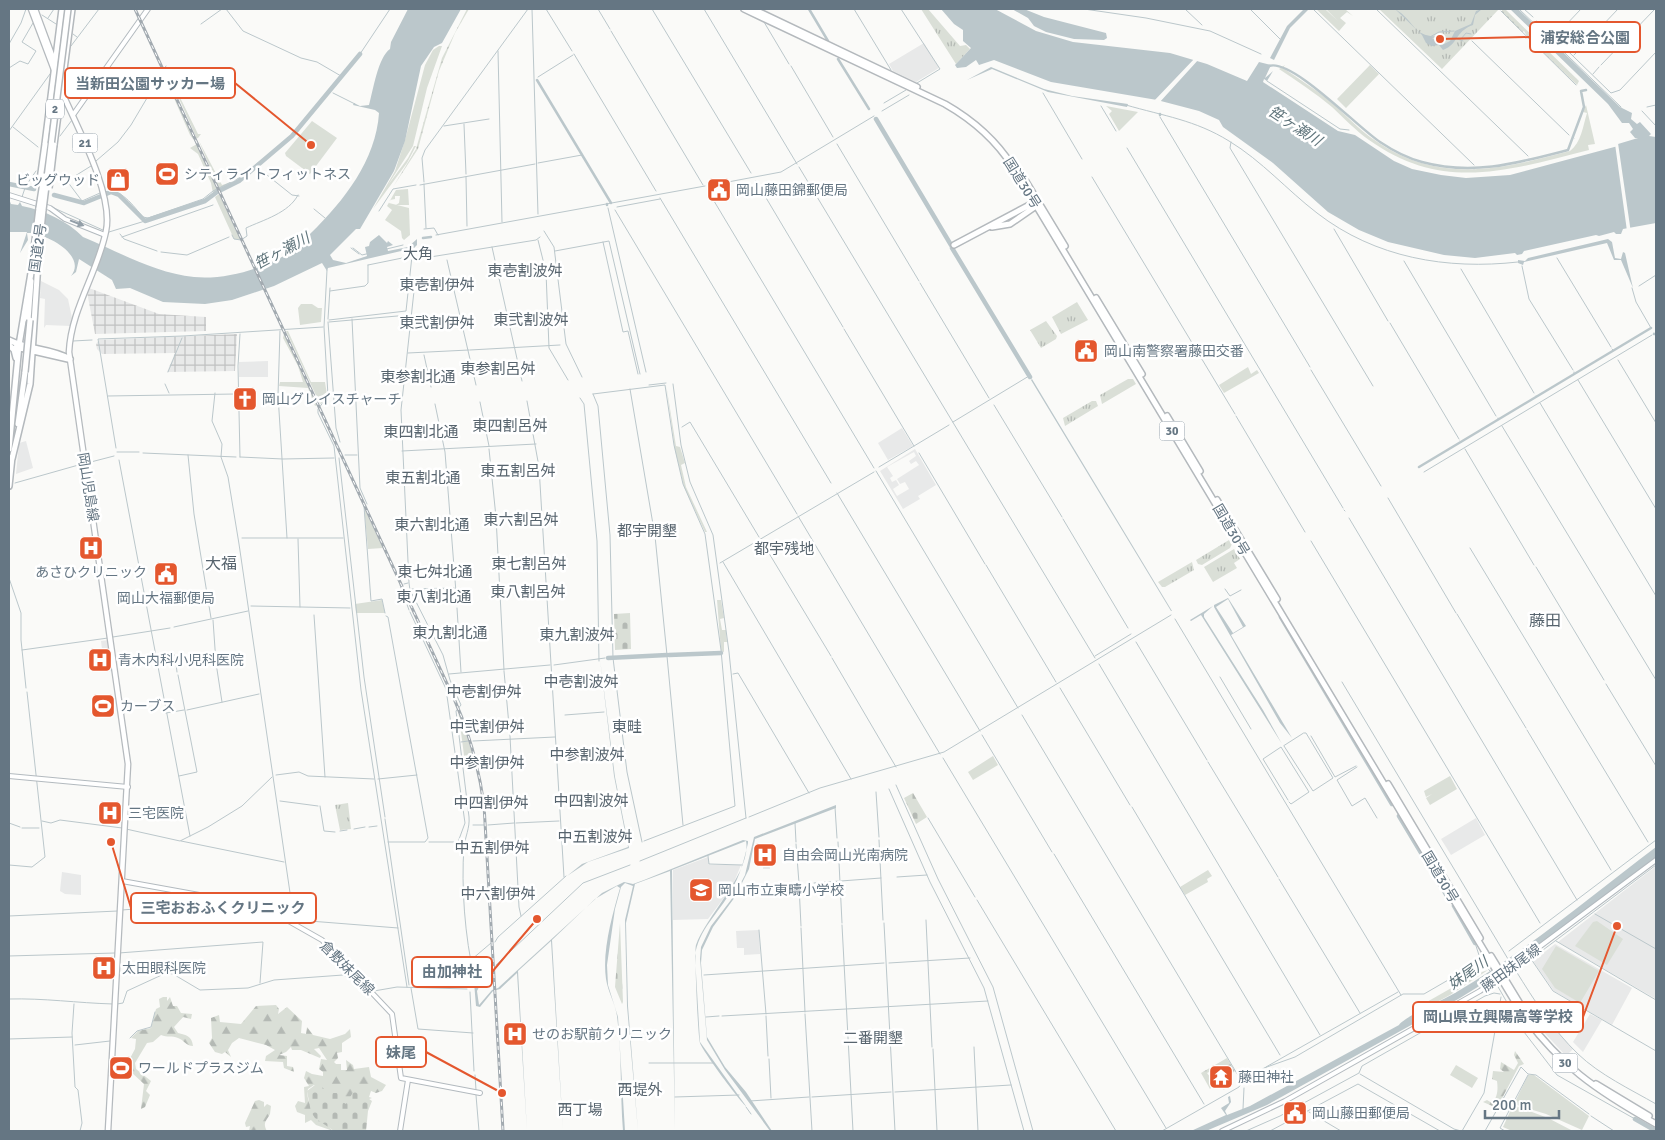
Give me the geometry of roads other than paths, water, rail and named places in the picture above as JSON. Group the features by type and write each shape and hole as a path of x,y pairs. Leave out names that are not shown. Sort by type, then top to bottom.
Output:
{"highway":[{"path":"41,209 51,89 59,34 67,9"},
{"path":"41,209 50,182 68,42 67,9"},
{"name":"国道2号","path":"9,486 10,458 29,320 34,254 67,9"},
{"name":"国道30号","path":"744,9 929,96 968,118 999,147 1037,203"},
{"name":"国道30号","path":"753,9 961,110 984,127 1002,145 1501,976 1530,1018 1559,1054 1594,1082 1656,1122"},
{"path":"55,65 63,60 68,42"},
{"path":"51,89 55,82 62,87"},
{"path":"954,245 981,231 1010,224 1037,203"},
{"name":"国道2号","path":"33,279 39,247 41,209"},
{"name":"2","path":"9,449 20,333 33,279"},
{"name":"2","path":"10,458 28,396 33,351 33,279"},
{"path":"9,341 15,339 20,333"},
{"path":"9,341 33,351 63,355 70,360"},
{"path":"9,341 16,355 16,379"}],"main road":[{"name":"岡山児島線","path":"31,9 55,65"},
{"name":"岡山児島線","path":"35,9 103,195 108,219 105,236 72,332 70,360 126,744 128,787 108,1131"},
{"path":"73,115 148,9"},
{"path":"44,30 52,41 56,41 59,34"},
{"path":"50,56 51,89"},
{"path":"59,109 66,106 70,108"},
{"path":"9,195 50,208 65,219 105,236"},
{"path":"9,776 128,787"},
{"name":"藤田妹尾線","path":"1222,1131 1285,1101 1466,999 1501,976 1656,860"},
{"name":"倉敷妹尾線","path":"122,882 249,904 278,915 322,940 392,1014 400,1077 408,1080"},
{"path":"400,1131 408,1080 480,1093"}],"water":[{"path":"408,9 461,9 442,43 434,47 421,66 405,141 394,171 360,229 356,229 330,255 333,260 346,263 367,256 365,247 369,246 370,242 379,235 387,243 388,241 393,245 387,247 388,251 408,247 417,239 417,245 414,248 328,268 327,271 322,263 274,286 232,300 205,304 163,302 130,288 116,289 112,280 79,259 76,272 71,276 75,268 74,260 62,246 43,236 27,233 28,240 20,253 27,232 9,232 9,199 11,204 18,205 20,202 22,206 56,217 83,237 151,267 180,275 218,277 231,275 267,264 289,253 335,207 356,179 365,163 377,130 379,113 375,110 353,105 354,103 360,106 369,105 382,59 390,49 391,42"},
{"name":"笹ヶ瀬川","path":"941,9 995,9 1036,31 1073,42 1170,53 1207,64 1247,81 1259,62 1271,65 1265,78 1273,71 1267,81 1264,79 1263,82 1338,131 1355,135 1394,161 1412,169 1441,175 1466,178 1510,175 1618,146 1618,144 1638,138 1635,138 1630,132 1633,129 1629,123 1622,123 1608,104 1510,9 1518,9 1620,107 1632,113 1631,119 1637,124 1640,122 1651,134 1649,136 1656,137 1656,223 1623,229 1621,234 1614,232 1596,235 1524,251 1522,254 1517,255 1515,253 1475,258 1444,255 1388,242 1359,230 1328,212 1273,163 1223,127 1219,120 1199,111 1157,100 1051,82 994,60 979,65 976,60 966,67 957,68 955,65 971,48 963,41 963,30 954,24"},
{"path":"1012,9 1024,9 1044,17 1106,33 1107,38 1104,40 1074,39 1046,32 1034,26 1028,18"},
{"path":"1304,9 1309,9 1290,28 1274,60 1270,58 1287,26"},
{"path":"1395,9 1419,32 1425,35 1442,36 1432,38 1442,45 1450,41 1455,31 1471,24 1476,11 1482,9 1475,15 1473,25 1463,31 1452,45 1443,50 1439,45 1432,46 1426,43 1422,35"},
{"path":"991,67 1044,89 1072,96 1128,104 1127,107 1048,92 992,69 967,80"},
{"path":"1608,239 1612,242 1615,258 1621,259 1623,252 1625,253 1633,288 1621,260 1614,260 1607,243 1524,262 1523,265 1518,263 1518,260 1525,261 1528,258"},
{"path":"1032,379 1172,611 1031,380"},
{"path":"1228,598 1246,626 1231,635 1292,738 1280,723 1214,605","holes":["1228,599 1243,627 1233,633 1216,607"]},
{"path":"1213,606 1204,614 1204,617 1263,710 1282,744 1201,615 1190,620"},
{"path":"600,659 615,777 629,848 588,862 567,876 582,864 628,847 614,776"},
{"path":"836,805 836,808 755,839 749,869 735,897 713,927 702,950 701,963 707,1037 725,1067 746,1092 772,1131 770,1131 725,1070 707,1040 700,959 701,947 711,926 734,896 745,875 754,837"},
{"path":"743,840 748,841 746,851 746,841 672,870 675,1131 670,871 635,884 626,923 628,1006 638,1131 627,1006 625,920 633,886 625,883 621,887 615,909 607,965 608,985 614,1003 606,979 605,957 614,910 620,888 617,886 596,898 602,893 624,882 633,884"},
{"name":"妹尾川","path":"1656,847 1656,858 1513,965 1460,998 1267,1105 1206,1131 1191,1131 1226,1115 1221,1108 1229,1103 1228,1097 1230,1096 1231,1102 1225,1111 1227,1115 1250,1106 1455,993 1532,942"},
{"path":"741,868 731,891 700,938 696,954 696,945 701,933 727,894"},
{"path":"585,908 552,940 563,1131 551,941 518,971 527,1131 517,973 500,989 493,991 480,1007 476,1006 474,982 482,981 477,991 479,1005 492,990 498,988"},
{"path":"696,966 700,1042 746,1106 700,1043"},
{"path":"620,1056 625,1131 623,1131"}],"waterway":[{"path":"9,44 21,23 26,9"},
{"path":"48,18 54,9"},
{"path":"71,46 99,9"},
{"path":"201,24 222,9"},
{"path":"226,9 243,31 301,58 317,62 341,76"},
{"path":"360,54 390,9"},
{"path":"424,182 422,158 425,150 528,9"},
{"path":"532,9 538,214"},
{"path":"546,9 572,51"},
{"path":"598,9 610,29"},
{"path":"652,9 751,173"},
{"path":"704,9 797,164"},
{"path":"809,9 828,41"},
{"path":"854,9 891,70"},
{"path":"901,9 940,69 917,83"},
{"path":"1084,9 1146,18 1210,31 1261,54"},
{"path":"1185,9 1202,25"},
{"path":"1376,9 1528,156"},
{"path":"1519,9 1621,107"},
{"path":"1524,9 1533,17"},
{"path":"1563,28 1581,9"},
{"path":"1582,47 1618,9"},
{"path":"1601,65 1655,9"},
{"path":"1251,10 1281,40"},
{"path":"1314,10 1474,165"},
{"path":"1501,11 1576,85"},
{"path":"42,15 56,24"},
{"path":"1537,21 1611,93 1620,90 1656,52"},
{"path":"764,22 789,64"},
{"path":"9,68 20,61 28,64 36,51 22,42 33,23"},
{"path":"89,96 140,24"},
{"path":"611,31 703,185"},
{"path":"1430,37 1439,32 1454,31"},
{"path":"1554,37 1560,31"},
{"path":"1461,39 1466,33 1471,34"},
{"path":"73,34 77,37"},
{"path":"1455,38 1463,41"},
{"path":"1472,41 1569,135"},
{"path":"1574,55 1580,49"},
{"path":"498,51 502,222"},
{"path":"54,195 84,203 111,192 119,195 145,221 205,201 217,192 239,181 292,136 360,54"},
{"path":"574,54 656,191"},
{"path":"538,77 573,55"},
{"path":"838,59 869,109"},
{"path":"96,161 118,142 131,125 166,66"},
{"path":"791,66 833,137"},
{"path":"1269,66 1279,66 1308,83 1380,142 1395,151 1422,162 1459,168 1495,166 1568,150 1584,107 1581,91 1586,90"},
{"path":"1593,74 1599,67"},
{"path":"9,131 50,74"},
{"path":"537,80 611,203"},
{"path":"1267,81 1340,129 1349,130"},
{"path":"884,103 906,90"},
{"path":"333,93 355,104"},
{"path":"1043,93 1082,159"},
{"path":"882,111 909,95"},
{"path":"76,115 87,99"},
{"path":"1126,105 1191,123 1229,141 1252,157 1317,213 1363,241 1387,250 1438,262 1465,264 1518,262"},
{"path":"1647,107 1656,105"},
{"path":"1101,106 1116,131"},
{"path":"1642,111 1656,126"},
{"path":"712,185 781,172 874,116"},
{"path":"1160,117 1310,367"},
{"path":"444,126 489,119"},
{"path":"876,119 951,245"},
{"path":"60,136 72,120"},
{"path":"464,124 466,174"},
{"path":"13,127 38,147"},
{"path":"1231,142 1230,148 1373,386"},
{"path":"837,144 919,281"},
{"path":"1127,148 1343,508"},
{"path":"538,163 582,155"},
{"path":"105,192 116,192 126,198 143,217 148,218 203,199 213,191 241,177 259,162 262,163"},
{"path":"420,185 535,164"},
{"path":"91,166 67,181 82,201 100,193"},
{"path":"257,167 292,195 299,196"},
{"path":"799,167 1095,658"},
{"path":"25,187 36,171"},
{"path":"466,177 467,226"},
{"path":"1092,177 1235,414"},
{"path":"756,181 843,327"},
{"path":"9,184 34,189"},
{"path":"424,184 426,228"},
{"path":"379,211 393,189 416,185"},
{"path":"436,235 705,186"},
{"path":"22,197 25,188"},
{"path":"708,191 874,468"},
{"path":"232,235 234,239 241,240 247,236 246,228 282,211 298,195"},
{"path":"660,198 831,483"},
{"path":"617,207 660,199"},
{"path":"122,237 213,205"},
{"path":"54,208 105,231"},
{"path":"608,208 646,372"},
{"path":"314,209 325,218"},
{"path":"615,210 797,514"},
{"path":"109,232 145,221"},
{"path":"424,229 434,228 438,235"},
{"path":"1334,229 1388,321"},
{"path":"544,231 554,247 566,344 582,377"},
{"path":"120,234 124,239 157,251"},
{"path":"161,252 187,255 229,237"},
{"path":"423,238 431,237"},
{"path":"424,258 536,240 540,237"},
{"path":"538,240 546,272 549,348 568,380"},
{"path":"555,251 609,241 640,374"},
{"path":"603,242 623,332 628,331 638,374"},
{"path":"353,248 362,255 403,245"},
{"path":"492,247 522,381"},
{"path":"351,248 359,254"},
{"path":"952,248 1030,377"},
{"path":"329,320 406,311 412,256 368,265"},
{"path":"1557,258 1611,347"},
{"path":"447,260 476,385"},
{"path":"1404,261 1496,416"},
{"path":"330,291 365,286 368,283 368,265"},
{"path":"1522,266 1529,299 1573,370"},
{"path":"1461,269 1534,393"},
{"path":"327,270 324,327 328,396 318,409 318,413 334,446 361,690 407,987"},
{"path":"1639,286 1656,275"},
{"path":"415,282 401,410 409,583 410,590 443,655 450,680 461,705 456,711 469,821 464,847 463,895 468,945 474,976"},
{"path":"920,283 989,398"},
{"path":"328,319 330,288"},
{"path":"1632,288 1636,302 1651,328"},
{"path":"329,322 409,315"},
{"path":"352,319 360,488 367,504"},
{"path":"328,322 336,428 340,442"},
{"path":"1390,323 1459,439"},
{"path":"420,328 462,326"},
{"path":"116,448 98,339 183,336 323,327"},
{"path":"1419,467 1651,328"},
{"path":"844,329 914,446"},
{"path":"280,331 278,395 287,538"},
{"path":"240,334 238,366 240,457"},
{"path":"1424,472 1652,335"},
{"path":"168,372 182,338"},
{"path":"73,341 92,340"},
{"path":"470,350 560,345"},
{"path":"408,353 469,350"},
{"path":"424,355 431,387"},
{"path":"1618,360 1656,423"},
{"path":"1311,370 1381,486"},
{"path":"953,422 1029,376"},
{"path":"1578,380 1656,509"},
{"path":"649,385 666,383"},
{"path":"165,384 169,393"},
{"path":"673,384 681,445 690,482 713,535 729,652 746,818"},
{"path":"593,394 665,385 674,445 683,484 705,534 721,650 735,806 644,841"},
{"path":"630,389 655,536 667,655"},
{"path":"215,393 212,421 222,444 221,457 228,477 294,920"},
{"path":"108,396 236,394"},
{"path":"593,394 598,406 610,535 613,658 627,772 642,842"},
{"path":"580,398 584,404 597,541 599,661"},
{"path":"527,401 539,467 564,877"},
{"path":"480,402 489,446"},
{"path":"1540,403 1656,596"},
{"path":"435,404 445,452 457,605"},
{"path":"994,405 1062,517"},
{"path":"1236,416 1305,532"},
{"path":"682,427 690,422 759,537"},
{"path":"879,467 949,425"},
{"path":"1502,426 1656,680"},
{"path":"402,451 536,444"},
{"path":"489,449 496,517 504,670"},
{"path":"1465,449 1534,565"},
{"path":"117,452 139,452"},
{"path":"143,453 236,457"},
{"path":"919,453 985,564"},
{"path":"188,455 194,514 211,618"},
{"path":"345,455 357,455"},
{"path":"87,463 114,456"},
{"path":"240,457 283,459 334,458"},
{"path":"339,458 364,677 385,817"},
{"path":"119,460 190,836"},
{"path":"15,483 82,464"},
{"path":"876,471 1018,708"},
{"path":"720,563 874,472"},
{"path":"837,493 980,731"},
{"path":"1388,498 1456,613"},
{"path":"364,506 371,601 382,599 385,613"},
{"path":"798,516 940,754"},
{"path":"1349,518 1577,900"},
{"path":"1063,519 1128,628"},
{"path":"242,538 343,538"},
{"path":"298,539 300,607"},
{"path":"761,540 831,656"},
{"path":"1311,541 1540,923"},
{"path":"1470,548 1648,842"},
{"path":"723,562 851,779"},
{"path":"986,565 1056,682"},
{"path":"1536,567 1604,680"},
{"path":"9,578 21,613 21,640 26,688"},
{"path":"404,584 408,583"},
{"path":"400,585 409,610"},
{"path":"412,589 454,588"},
{"path":"1225,589 1230,596 1241,590"},
{"path":"251,606 350,608"},
{"path":"457,608 461,672"},
{"path":"174,627 248,611"},
{"path":"410,612 446,689 465,823 458,842 429,842"},
{"path":"1457,614 1526,728"},
{"path":"314,615 325,777"},
{"path":"749,817 820,788 944,752 1171,615"},
{"path":"386,616 388,617 428,838 425,842 388,842"},
{"path":"1281,617 1392,804"},
{"path":"1175,619 1401,995"},
{"path":"213,620 216,663 222,702"},
{"path":"113,637 170,628"},
{"path":"1095,656 1131,634"},
{"path":"22,650 108,638"},
{"path":"1136,642 1207,760"},
{"path":"669,655 721,653"},
{"path":"156,659 175,655 177,672"},
{"path":"608,658 667,655"},
{"path":"667,656 683,825"},
{"path":"554,665 605,658"},
{"path":"832,658 896,767"},
{"path":"1099,664 1320,1035"},
{"path":"449,674 550,665"},
{"path":"504,671 521,916"},
{"path":"733,674 738,673 809,793"},
{"path":"178,675 197,772 179,776"},
{"path":"1220,677 1251,729"},
{"path":"1342,682 1508,959"},
{"path":"1606,684 1656,766"},
{"path":"1060,688 1130,805"},
{"path":"9,865 32,867 45,857 27,692"},
{"path":"187,710 259,694"},
{"path":"166,713 184,710"},
{"path":"565,715 604,712"},
{"path":"1022,715 1242,1082 1239,1087 1162,1131"},
{"path":"1527,730 1611,870"},
{"path":"1304,733 1306,733 1333,778 1313,791 1284,746 1304,733"},
{"path":"982,735 1052,852"},
{"path":"1311,736 1335,777 1356,766"},
{"path":"473,741 555,737"},
{"path":"461,742 468,741"},
{"path":"1288,800 1263,759 1281,747 1309,792 1291,804 1289,802"},
{"path":"943,758 1166,1128"},
{"path":"1208,762 1278,877"},
{"path":"1357,767 1337,780 1352,806 1365,798 1377,818"},
{"path":"276,775 299,772 308,776 374,779"},
{"path":"378,779 417,775"},
{"path":"126,829 180,841 208,827 242,806 272,777"},
{"path":"896,785 938,879 993,987 1033,1131"},
{"path":"889,789 930,882 984,988 1024,1131"},
{"path":"876,792 879,837"},
{"path":"280,801 318,806"},
{"path":"320,806 324,831 335,832"},
{"path":"835,807 837,838"},
{"path":"1132,807 1280,1055"},
{"path":"1399,816 1447,896"},
{"path":"640,861 746,818"},
{"path":"928,818 975,897"},
{"path":"385,819 409,985"},
{"path":"42,821 51,823 60,820 122,828"},
{"path":"516,823 559,821"},
{"path":"9,823 20,827"},
{"path":"488,825 514,823"},
{"path":"795,823 796,842"},
{"path":"473,825 484,825"},
{"path":"369,827 377,826"},
{"path":"354,829 365,827"},
{"path":"22,828 39,828"},
{"path":"340,831 347,830"},
{"path":"879,840 883,920"},
{"path":"1509,951 1656,840"},
{"path":"181,841 284,862"},
{"path":"838,842 842,923"},
{"path":"796,844 799,883"},
{"path":"1054,854 1204,1104"},
{"path":"708,856 709,864 742,865"},
{"path":"496,965 583,883 630,865"},
{"path":"1656,865 1531,959 1553,991 1656,1051"},
{"path":"897,877 927,875"},
{"path":"495,942 498,937 566,876"},
{"path":"814,883 881,878"},
{"path":"1279,879 1360,1013"},
{"path":"799,885 801,926"},
{"path":"122,910 174,906 177,892"},
{"path":"205,898 216,900"},
{"path":"977,900 1116,1131"},
{"path":"1454,906 1475,943"},
{"path":"9,916 118,911"},
{"path":"1595,914 1656,949"},
{"path":"297,920 398,928"},
{"path":"926,920 932,1047"},
{"path":"884,923 895,1131"},
{"path":"842,925 853,1131"},
{"path":"801,928 805,1012"},
{"path":"759,930 766,1014"},
{"path":"1556,941 1656,1000"},
{"path":"119,953 263,942 260,983"},
{"path":"471,960 491,943"},
{"path":"1475,943 1481,961"},
{"path":"9,956 115,953"},
{"path":"889,963 970,958"},
{"path":"1264,1068 1295,1057 1403,994 1424,994 1481,961 1490,971"},
{"path":"704,975 884,963"},
{"path":"481,981 492,969"},
{"path":"1516,971 1552,1025 1578,1054 1605,1075 1656,1104"},
{"path":"117,1004 123,1003 127,991 166,973 173,974 200,990 248,988 274,980 343,975 364,987"},
{"path":"1497,985 1524,1032 1557,1075 1635,1119"},
{"path":"374,991 397,987 467,989"},
{"path":"411,988 418,1029 473,1033"},
{"path":"470,992 474,1071"},
{"path":"1266,1067 1398,992"},
{"path":"1246,1131 1280,1116 1359,1073 1362,1066 1485,996 1494,993 1500,994"},
{"path":"1462,1131 1484,1093 1501,997"},
{"path":"9,999 113,1004"},
{"path":"722,1016 988,1001"},
{"path":"74,1004 72,1033 75,1087 78,1090 82,1123 80,1131"},
{"path":"130,1038 137,1031 151,1027 155,1012"},
{"path":"805,1014 812,1131"},
{"path":"706,1017 719,1016"},
{"path":"766,1016 768,1056"},
{"path":"9,1039 72,1037"},
{"path":"75,1045 110,1041"},
{"path":"974,1047 978,1131"},
{"path":"933,1049 937,1131"},
{"path":"769,1059 771,1098"},
{"path":"649,1063 713,1063"},
{"path":"1485,1131 1521,1067 1528,1074 1536,1075 1589,1114"},
{"path":"1247,1078 1263,1069"},
{"path":"1360,1074 1454,1129 1461,1131"},
{"path":"475,1075 476,1090"},
{"path":"1505,1131 1500,1128 1528,1075"},
{"path":"1270,1131 1358,1084 1440,1131"},
{"path":"895,1092 1011,1085"},
{"path":"1243,1109 1244,1088"},
{"path":"812,1097 891,1092"},
{"path":"476,1095 479,1131"},
{"path":"675,1097 739,1095"},
{"path":"750,1101 809,1097"},
{"path":"746,1107 751,1114"},
{"path":"1309,1112 1341,1131"},
{"path":"1591,1116 1614,1131"},
{"path":"1635,1119 1656,1131"}],"railway":[{"path":"135,9 455,701 469,739 477,765 484,805 503,1131"}],"place":[{"name":"浦安総合公園","path":"1440,39"},
{"name":"当新田公園サッカー場","path":"311,145"},
{"name":"シティライトフィットネス","path":"167,174"},
{"name":"ビッグウッド","path":"118,180"},
{"name":"岡山藤田錦郵便局","path":"719,190"},
{"name":"岡山南警察署藤田交番","path":"1086,351"},
{"name":"岡山グレイスチャーチ","path":"245,399"},
{"name":"あさひクリニック","path":"91,548"},
{"name":"岡山大福郵便局","path":"166,574"},
{"name":"青木内科小児科医院","path":"100,660"},
{"name":"カーブス","path":"103,706"},
{"name":"三宅医院","path":"110,813"},
{"name":"三宅おおふくクリニック","path":"111,842"},
{"name":"自由会岡山光南病院","path":"765,855"},
{"name":"岡山市立東疇小学校","path":"701,890"},
{"name":"由加神社","path":"537,919"},
{"name":"岡山県立興陽高等学校","path":"1617,926"},
{"name":"太田眼科医院","path":"104,968"},
{"name":"せのお駅前クリニック","path":"515,1034"},
{"name":"ワールドプラスジム","path":"121,1068"},
{"name":"藤田神社","path":"1221,1077"},
{"name":"妹尾","path":"502,1093"},
{"name":"岡山藤田郵便局","path":"1295,1113"}],"district":[{"name":"大角","path":"418,254"},
{"name":"東壱割波舛","path":"525,271"},
{"name":"東壱割伊舛","path":"437,285"},
{"name":"東弐割波舛","path":"531,320"},
{"name":"東弐割伊舛","path":"437,323"},
{"name":"東参割呂舛","path":"498,369"},
{"name":"東参割北通","path":"418,377"},
{"name":"東四割呂舛","path":"510,426"},
{"name":"東四割北通","path":"421,432"},
{"name":"東五割呂舛","path":"518,471"},
{"name":"東五割北通","path":"423,478"},
{"name":"東六割呂舛","path":"521,520"},
{"name":"東六割北通","path":"432,525"},
{"name":"都宇開墾","path":"647,531"},
{"name":"都宇残地","path":"784,549"},
{"name":"大福","path":"221,564"},
{"name":"東七割呂舛","path":"529,564"},
{"name":"東七舛北通","path":"435,572"},
{"name":"東八割呂舛","path":"528,592"},
{"name":"東八割北通","path":"434,597"},
{"name":"藤田","path":"1545,621"},
{"name":"東九割北通","path":"450,633"},
{"name":"東九割波舛","path":"577,635"},
{"name":"中壱割波舛","path":"581,682"},
{"name":"中壱割伊舛","path":"484,692"},
{"name":"中弐割伊舛","path":"487,727"},
{"name":"東畦","path":"627,727"},
{"name":"中参割波舛","path":"587,755"},
{"name":"中参割伊舛","path":"487,763"},
{"name":"中四割波舛","path":"591,801"},
{"name":"中四割伊舛","path":"491,803"},
{"name":"中五割波舛","path":"595,837"},
{"name":"中五割伊舛","path":"492,848"},
{"name":"中六割伊舛","path":"498,894"},
{"name":"二番開墾","path":"873,1038"},
{"name":"西堤外","path":"640,1090"},
{"name":"西丁場","path":"580,1110"}]}
